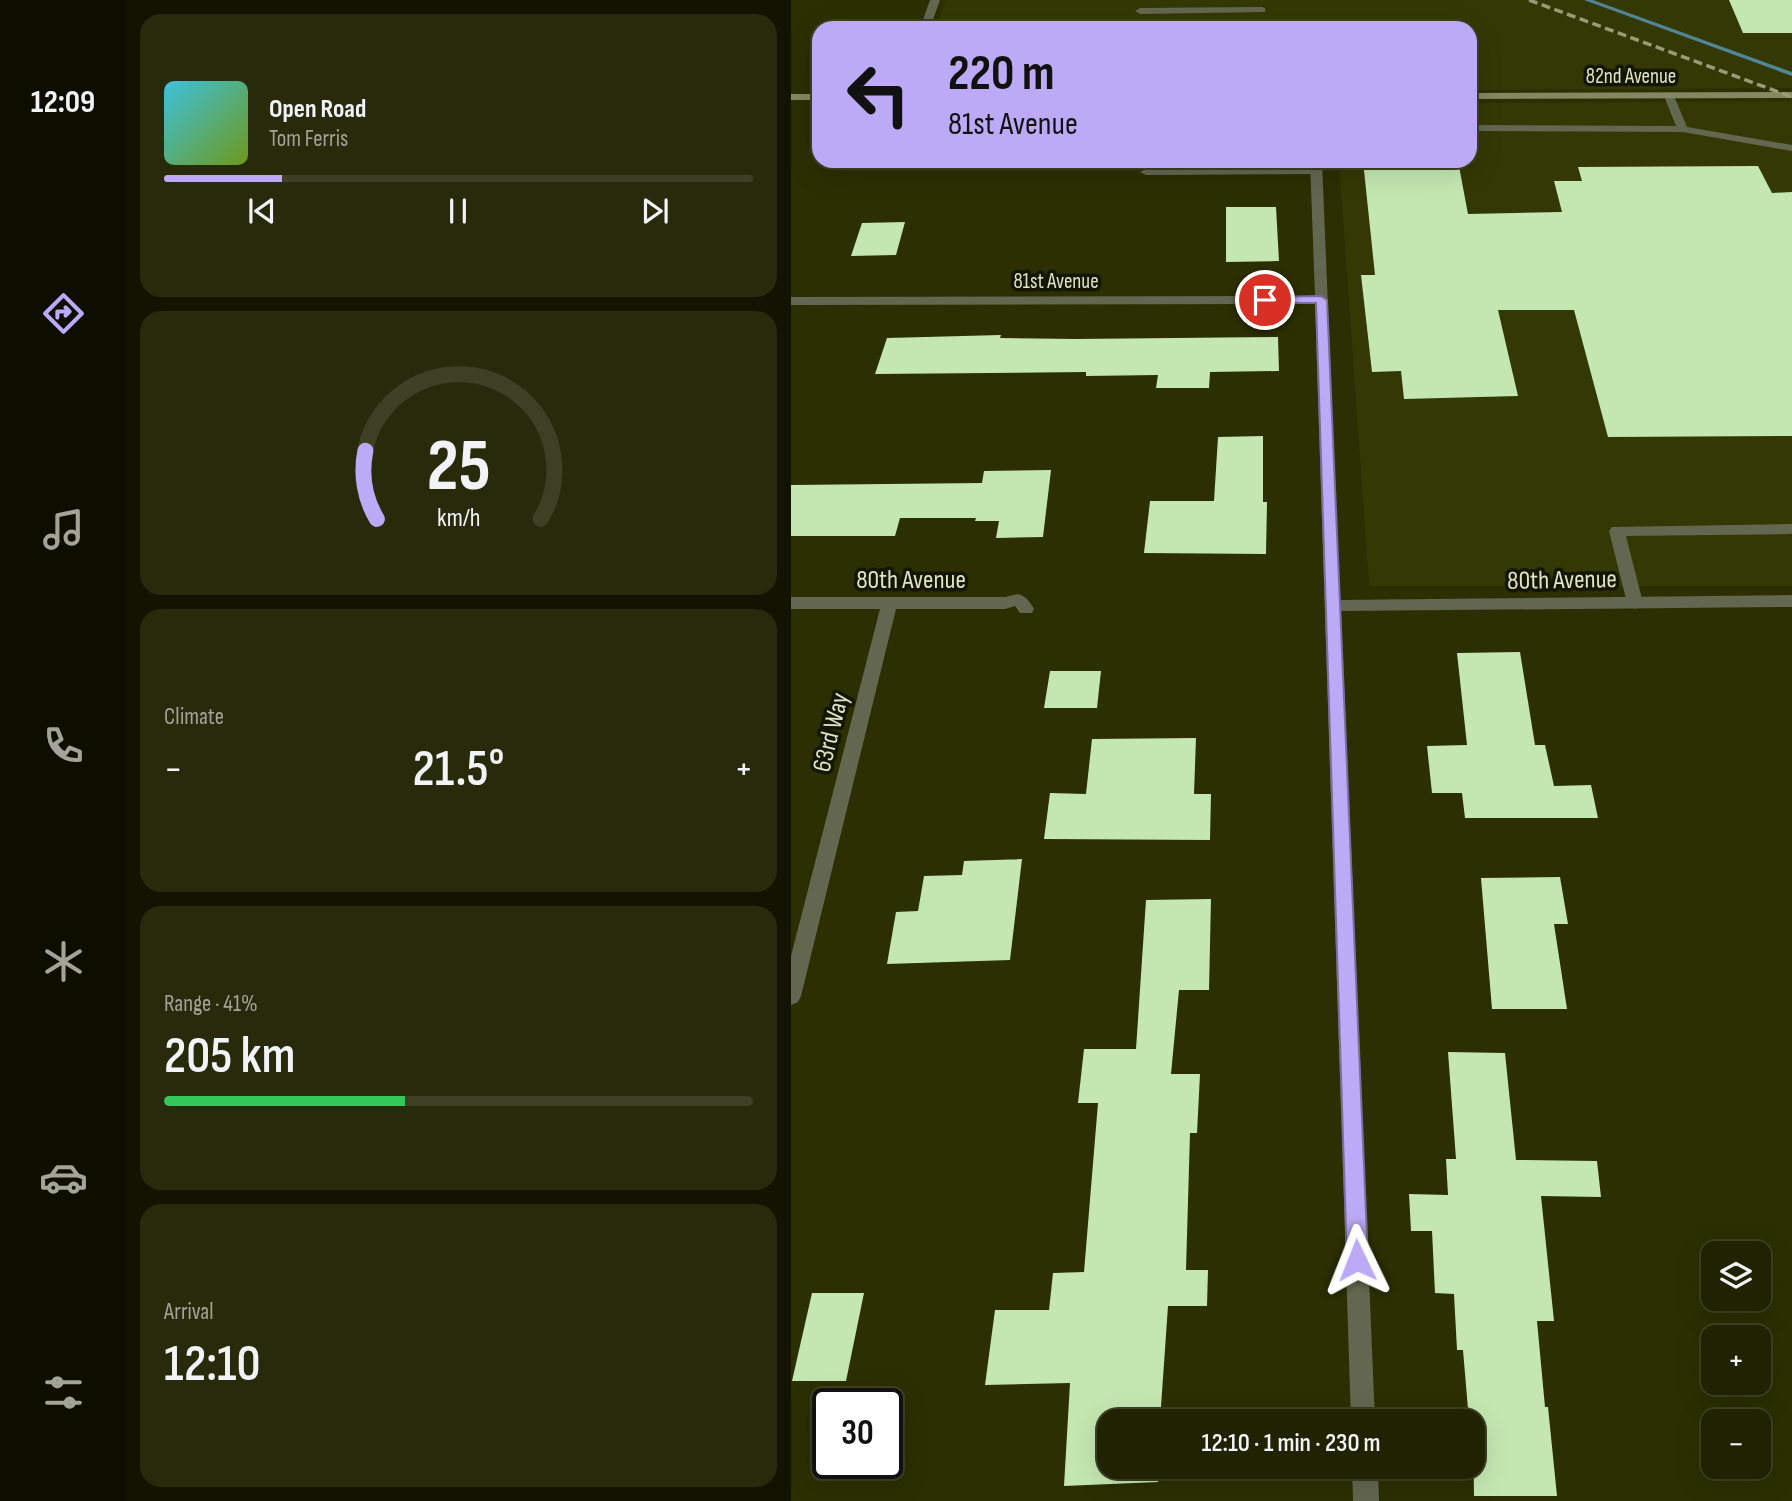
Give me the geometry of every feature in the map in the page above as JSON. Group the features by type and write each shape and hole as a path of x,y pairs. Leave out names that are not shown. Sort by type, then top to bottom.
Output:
{"street":[{"path":"928,21 935,0"},
{"path":"1140,11 1263,9"},
{"name":"82nd Avenue","path":"1477,96 1792,95"},
{"path":"1669,96 1683,128"},
{"path":"791,97 812,97"},
{"path":"1477,128 1683,128 1792,148"},
{"path":"1146,172 1282,168"},
{"path":"1316,168 1363,1409"},
{"name":"81st Avenue","path":"791,301 1321,300"},
{"path":"1635,603 1617,531 1792,529"},
{"name":"80th Avenue","path":"791,603 1005,603 1018,599 1025,609"},
{"name":"80th Avenue","path":"1332,606 1792,601"},
{"name":"63rd Way","path":"791,996 889,604"},
{"path":"1365,1479 1366,1501"}],"shaded area":[{"path":"946,0 1792,0 1792,88 1477,90 1477,21 938,21"},
{"path":"1792,101 1792,586 1369,586 1339,168 1477,168 1477,103"}],"building":[{"path":"1729,0 1792,0 1792,33 1743,33"},
{"path":"1758,166 1772,193 1792,192 1792,436 1608,437 1574,310 1498,310 1518,396 1404,399 1401,371 1372,372 1361,275 1375,275 1364,168 1459,168 1468,214 1562,212 1554,181 1582,181 1578,167"},
{"path":"1226,207 1276,207 1279,261 1226,262"},
{"path":"905,222 896,255 851,256 862,223"},
{"path":"1001,335 1000,338 1076,339 1278,337 1279,371 1210,372 1209,388 1156,388 1158,375 1086,376 1086,372 875,374 887,338"},
{"path":"1263,436 1263,502 1267,502 1266,554 1144,553 1150,501 1214,501 1218,437"},
{"path":"1051,470 1043,537 996,538 999,521 975,521 976,518 900,518 895,536 791,536 791,485 982,483 984,471"},
{"path":"1520,652 1535,745 1545,745 1554,786 1591,785 1598,818 1465,818 1462,793 1432,793 1427,746 1467,745 1457,653"},
{"path":"1050,671 1101,671 1097,708 1044,708"},
{"path":"1196,738 1194,794 1211,794 1210,840 1044,839 1050,793 1086,794 1092,739"},
{"path":"1022,859 1010,960 887,964 896,912 918,911 924,876 962,875 964,861"},
{"path":"1560,877 1568,924 1554,924 1567,1009 1492,1009 1481,878"},
{"path":"1211,899 1209,990 1179,990 1171,1074 1200,1074 1197,1133 1190,1133 1186,1270 1208,1270 1207,1306 1168,1306 1161,1409 1097,1409 1097,1479 1158,1479 1158,1482 1064,1486 1070,1383 985,1385 995,1310 1049,1310 1053,1273 1084,1272 1098,1103 1078,1103 1084,1049 1136,1049 1146,900"},
{"path":"1448,1052 1505,1053 1516,1160 1597,1161 1601,1197 1541,1196 1554,1321 1537,1321 1557,1496 1474,1496 1474,1479 1485,1479 1485,1409 1468,1409 1463,1350 1457,1350 1454,1294 1435,1293 1432,1231 1411,1231 1409,1194 1448,1195 1446,1159 1456,1159"},
{"path":"812,1293 864,1293 846,1381 792,1381"}],"waterway":[{"path":"1587,0 1792,74"}],"railway":[{"path":"1529,0 1792,97"}],"route":[{"path":"1265,300 1321,300 1357,1260"}]}
